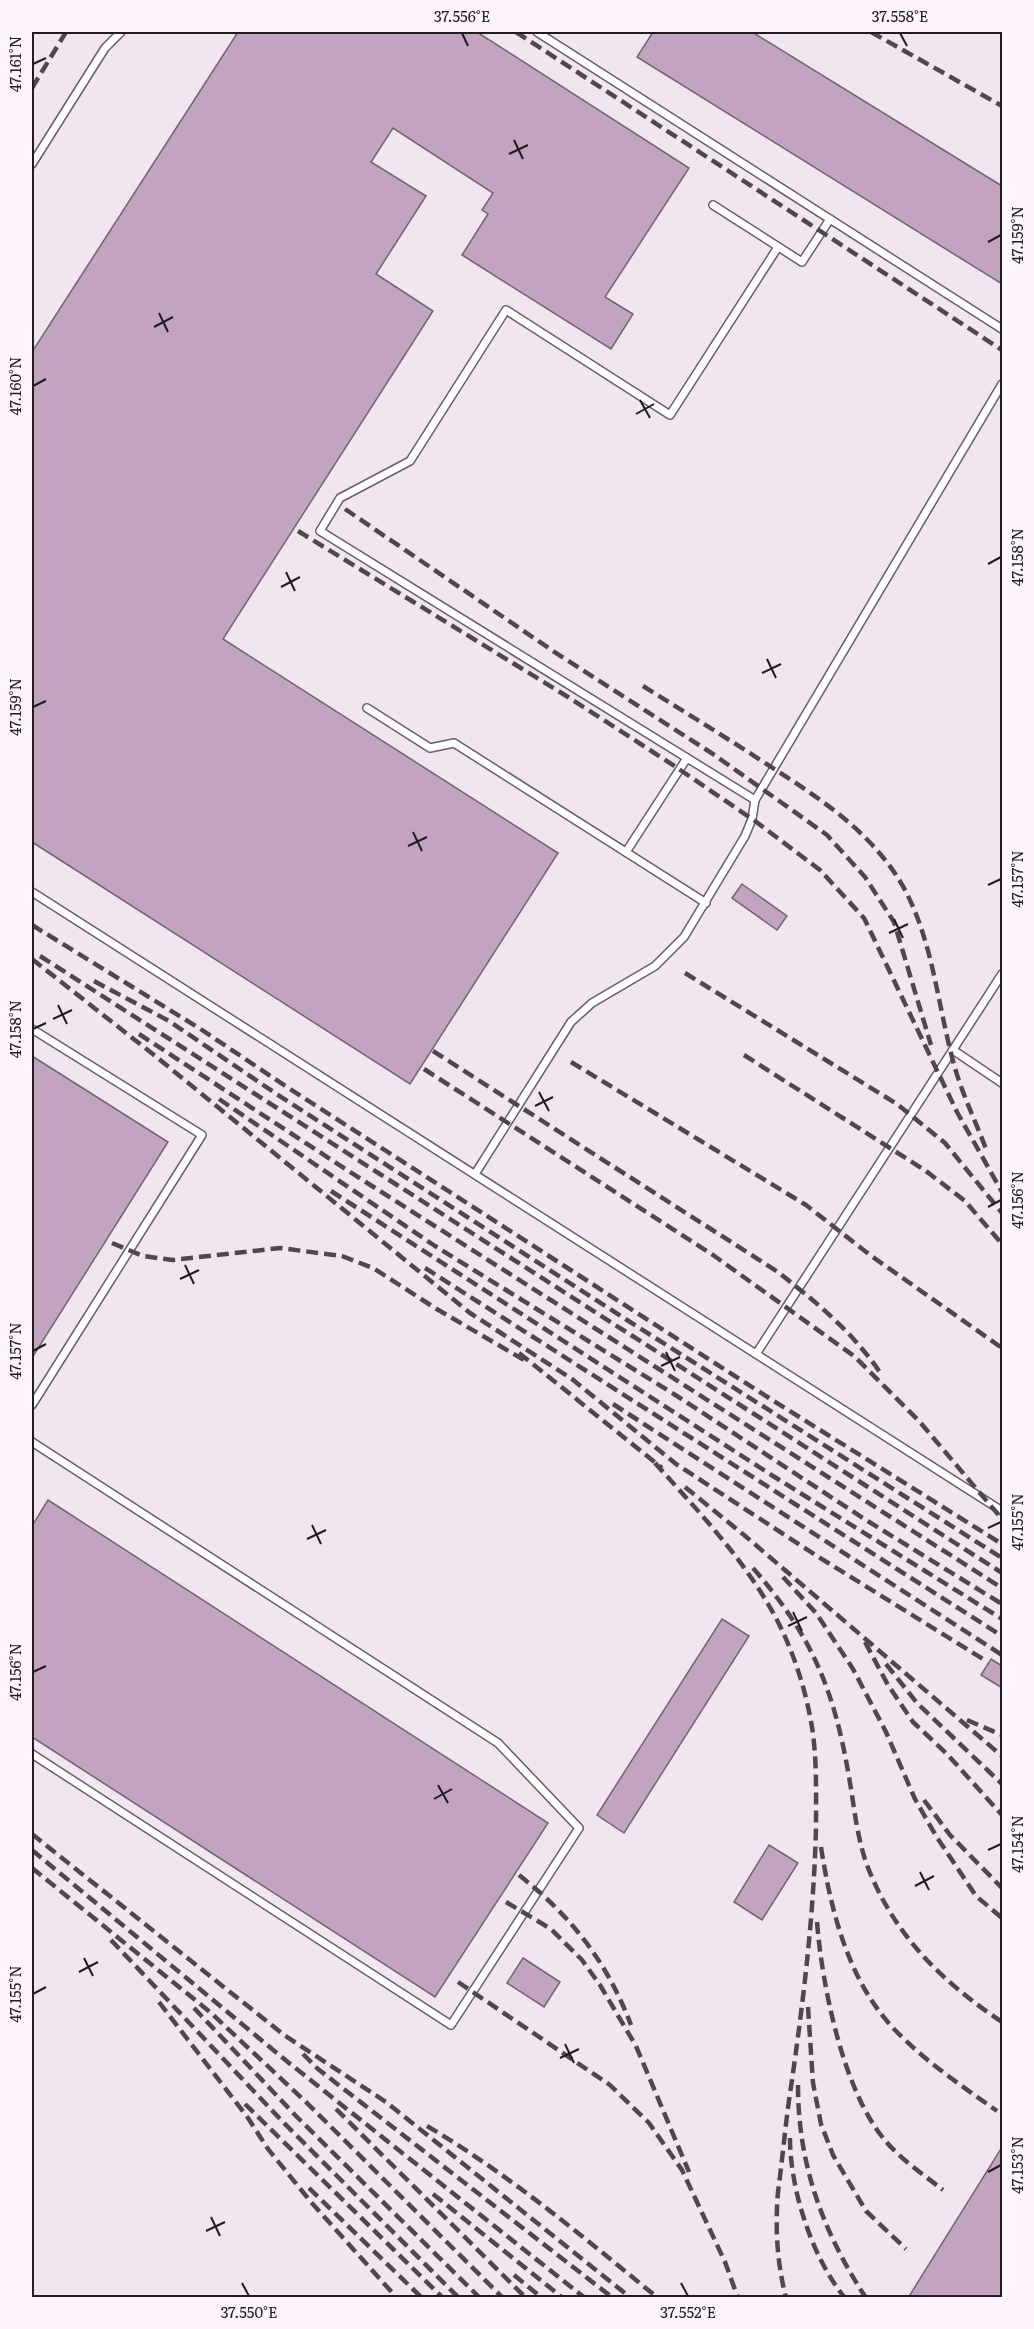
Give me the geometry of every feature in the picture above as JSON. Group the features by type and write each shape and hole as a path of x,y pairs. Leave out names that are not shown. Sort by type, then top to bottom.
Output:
{"lane":[{"path":"32,164 105,48 121,32"},
{"path":"537,32 1002,329"},
{"path":"713,205 802,262 830,219"},
{"path":"754,800 320,531 340,498 410,460 506,310 670,415 778,247"},
{"path":"475,1174 571,1022 592,1003 655,966 684,937 745,836 752,819 754,800 1002,384"},
{"path":"367,708 430,748 454,743 706,903"},
{"path":"626,852 687,758"},
{"path":"32,892 1002,1511"},
{"path":"756,1354 1002,974"},
{"path":"32,1029 202,1135 32,1405"},
{"path":"953,1050 1002,1083"},
{"path":"32,1442 498,1743 579,1828 451,2025 32,1754"}],"building":[{"path":"238,32 477,32 689,168 605,297 633,314 611,349 462,255 488,214 482,210 493,193 393,128 371,162 426,196 376,274 433,311 223,639 558,853 410,1084 32,842 32,352"},
{"path":"653,32 752,32 1002,186 1002,284 637,57"},
{"path":"742,884 787,916 777,930 732,898"},
{"path":"32,1056 168,1142 32,1358"},
{"path":"48,1500 548,1823 435,1997 32,1737 32,1526"},
{"path":"722,1619 749,1636 624,1833 597,1815"},
{"path":"991,1659 1002,1666 1002,1688 981,1675"},
{"path":"769,1845 798,1863 762,1920 734,1902"},
{"path":"523,1958 560,1982 544,2007 507,1983"},
{"path":"1002,2147 1002,2298 908,2298"}],"railway":[{"path":"32,88 66,32"},
{"path":"516,32 1002,350"},
{"path":"871,32 1002,106"},
{"path":"345,509 553,651 713,754 827,835 865,877 894,922 931,1045"},
{"path":"298,531 568,697 673,765 755,821 820,870 864,918 957,1112 1002,1192"},
{"path":"643,686 823,802 860,832 892,869 905,890 923,933 955,1068 986,1149"},
{"path":"32,925 199,1028 769,1398 1002,1544"},
{"path":"40,956 1002,1573"},
{"path":"32,959 154,1055 470,1313 572,1379 676,1464 817,1556 983,1659"},
{"path":"685,973 897,1104 945,1143 1002,1213"},
{"path":"94,981 169,1021 275,1093 627,1320 1002,1558"},
{"path":"139,1034 347,1170 1002,1588"},
{"path":"433,1051 778,1272 847,1332 881,1374"},
{"path":"744,1055 926,1171 965,1201 1002,1244"},
{"path":"571,1062 806,1205 870,1255 1002,1348"},
{"path":"424,1069 713,1255 854,1356 919,1421 1002,1519"},
{"path":"219,1099 435,1246 677,1396 866,1520 1002,1604"},
{"path":"331,1191 773,1476 1002,1619"},
{"path":"112,1243 143,1256 173,1260 280,1248 342,1256 373,1268 435,1308 524,1360"},
{"path":"425,1268 1002,1636"},
{"path":"519,1353 662,1468"},
{"path":"613,1404 1002,1655"},
{"path":"655,1463 721,1538 765,1598 794,1659 812,1727 815,1752 816,1827 811,1922 777,2206 779,2258 786,2298"},
{"path":"685,1487 1002,1756"},
{"path":"753,1568 791,1617 818,1665 828,1690 843,1746 862,1851 882,1898 909,1940 925,1958 961,1992 1002,2022"},
{"path":"783,1577 816,1613 853,1669 886,1732 915,1799 936,1836 976,1896 1002,1918"},
{"path":"865,1642 888,1685 913,1722 947,1754 1002,1815"},
{"path":"886,1664 917,1703 1002,1784"},
{"path":"967,1720 1002,1735"},
{"path":"924,1800 950,1835 1002,1888"},
{"path":"32,1834 284,2035 386,2102 631,2298"},
{"path":"821,1847 837,1921 854,1969 866,1991 896,2031 920,2053 997,2111"},
{"path":"32,1850 289,2063 585,2298"},
{"path":"32,1868 210,2012 307,2103 503,2298"},
{"path":"519,1875 555,1907 586,1942 611,1981 631,2025"},
{"path":"506,1902 551,1929 582,1960 600,1985 636,2046 689,2172"},
{"path":"817,1922 824,1976 837,2036 857,2093 870,2118 890,2146 943,2190"},
{"path":"111,1940 282,2121 459,2298"},
{"path":"458,1982 610,2085 649,2123 682,2170 725,2262 738,2298"},
{"path":"159,2002 248,2118 268,2149 311,2202 397,2298"},
{"path":"808,2007 813,2083 821,2124 833,2155 866,2211 906,2249"},
{"path":"194,2008 296,2116 480,2298"},
{"path":"303,2054 318,2069 613,2298"},
{"path":"798,2085 803,2143 816,2197 837,2248 866,2298"},
{"path":"245,2104 443,2298"},
{"path":"336,2109 526,2298"},
{"path":"427,2126 517,2186 658,2298"},
{"path":"790,2138 794,2179 805,2222 822,2263 845,2298"},
{"path":"309,2188 422,2298"},
{"path":"433,2194 563,2298"},
{"path":"514,2275 542,2298"}]}
